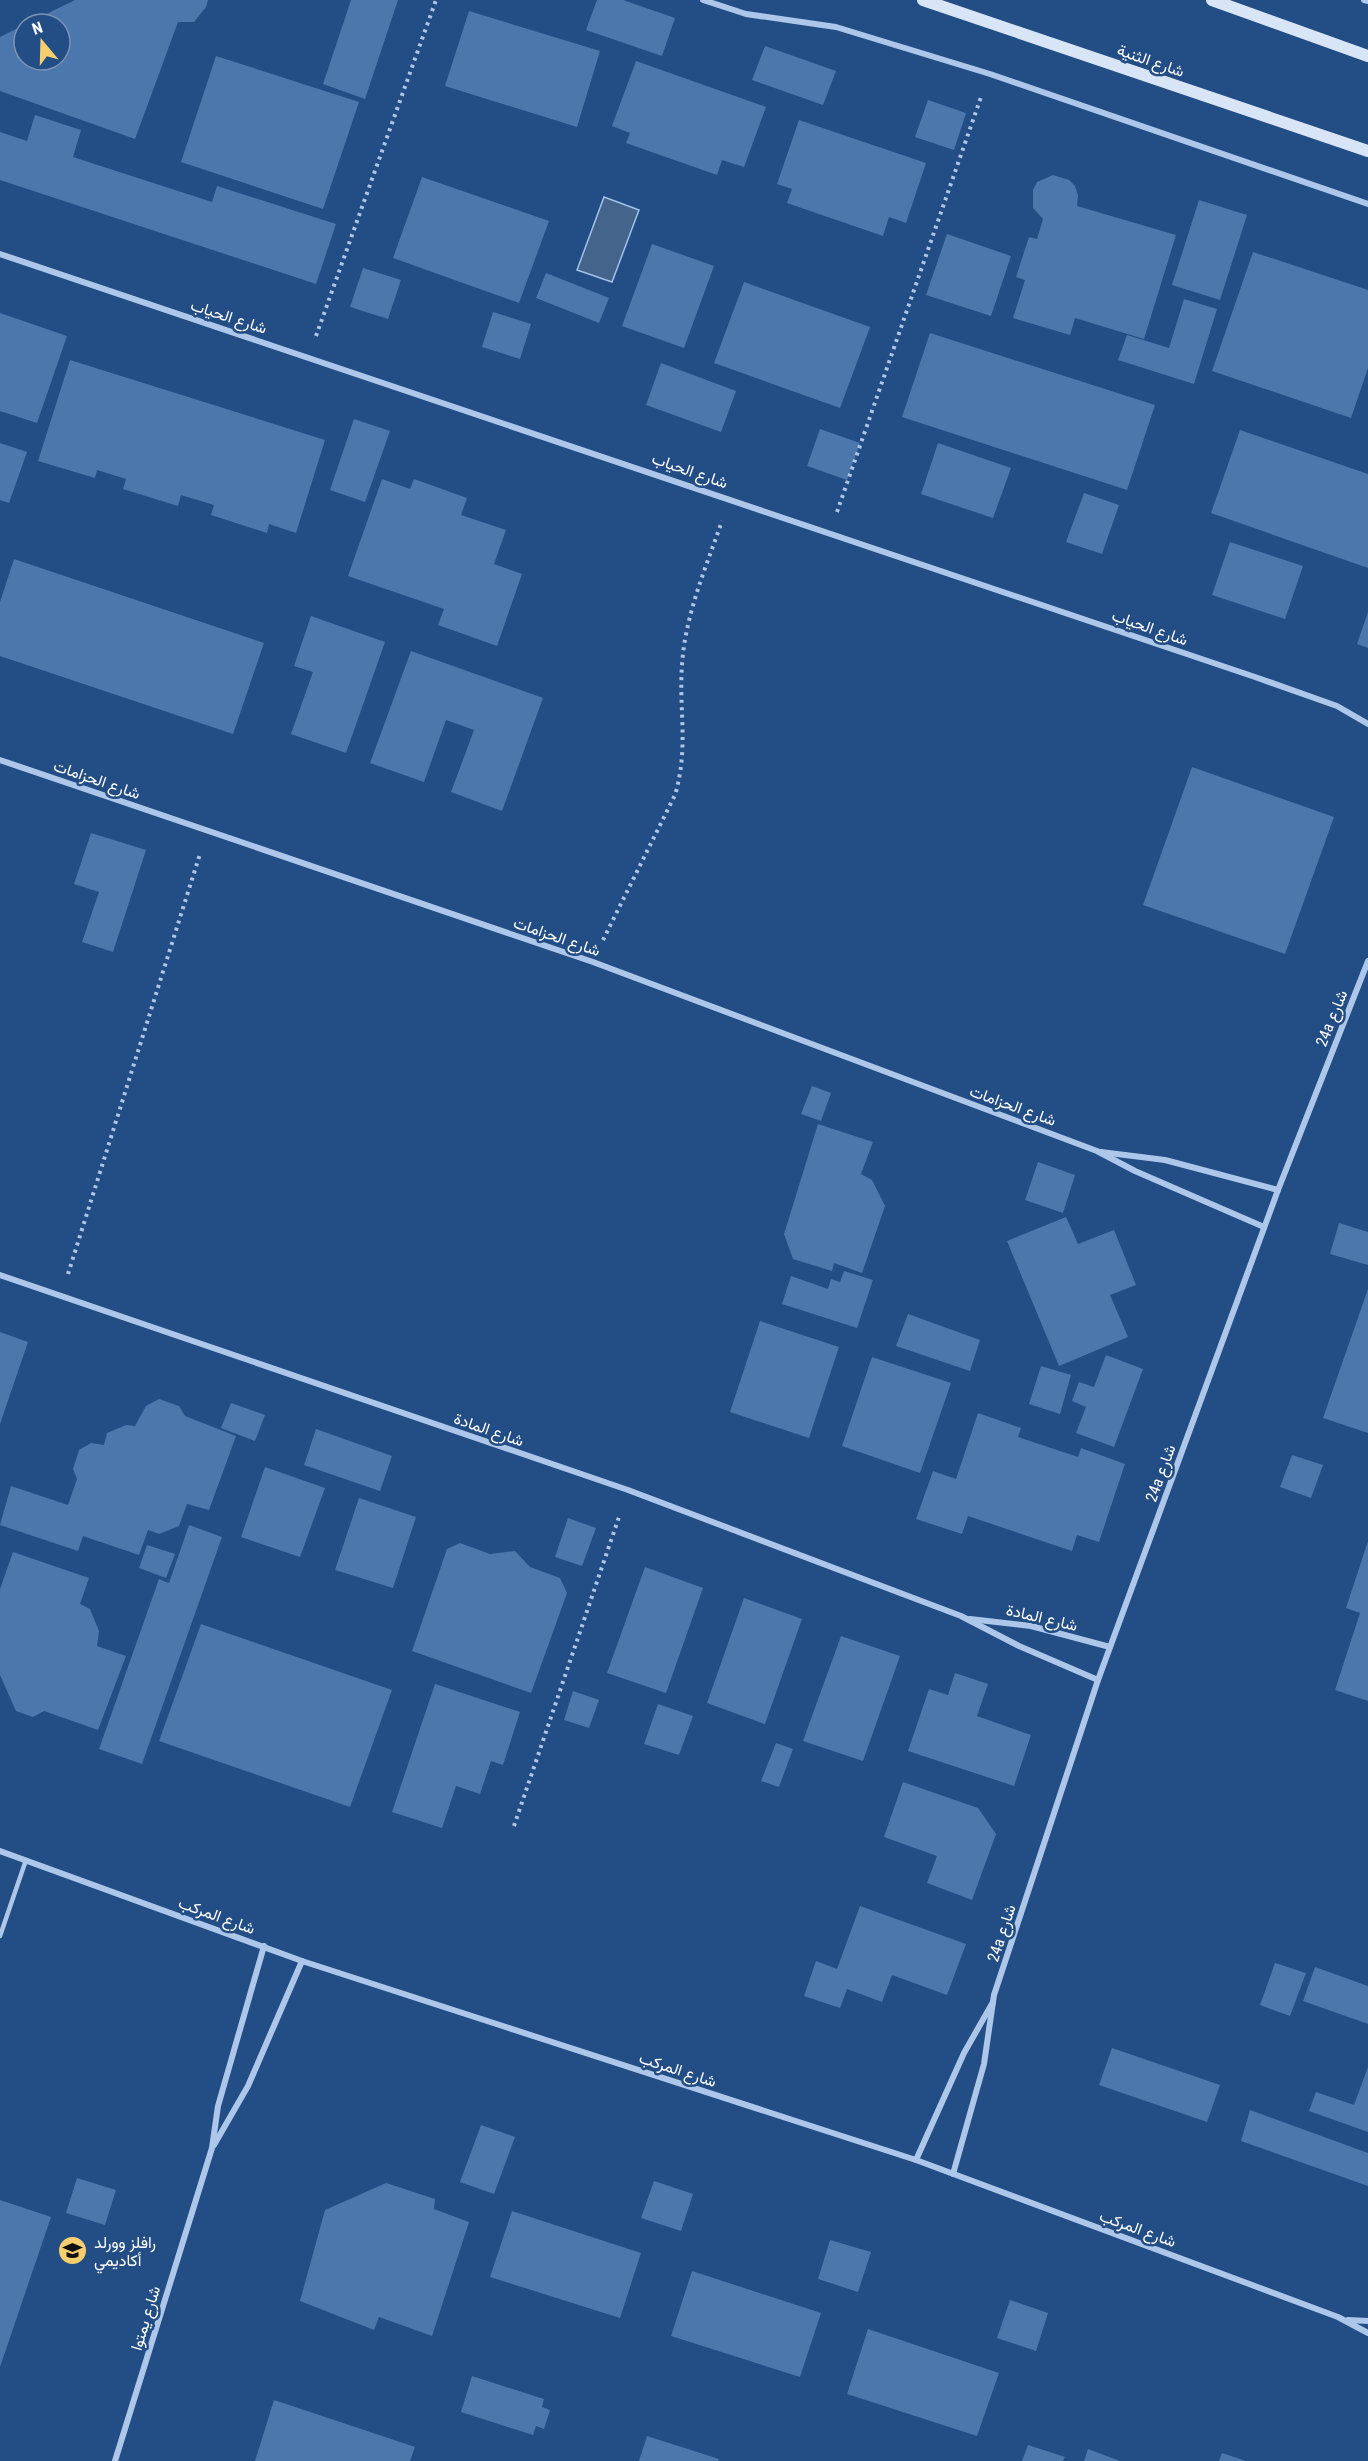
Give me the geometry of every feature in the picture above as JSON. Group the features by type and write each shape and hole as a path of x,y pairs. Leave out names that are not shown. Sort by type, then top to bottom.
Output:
{"main road":[{"name":"شارع الثنية","path":"923,0 1368,151"},
{"path":"1212,0 1368,56"}],"street":[{"path":"704,0 746,14 836,27 990,74 1368,204"},
{"name":"شارع الحياب","path":"0,254 830,532 1337,706 1367,723"},
{"name":"شارع الحزامات","path":"0,760 593,962 1101,1152 1135,1171 1264,1227"},
{"name":"24a شارع","path":"953,2174 984,2064 993,2001 1098,1680 1264,1227 1368,961"},
{"name":"شارع الحزامات","path":"1101,1152 1165,1160 1278,1190"},
{"name":"شارع المادة","path":"0,1275 628,1490 966,1618 1019,1646 1098,1680"},
{"name":"شارع المادة","path":"966,1618 1030,1626 1110,1647"},
{"name":"شارع المركب","path":"0,1851 302,1960 916,2160 1345,2320 1368,2333"},
{"name":"شارع يمتوا","path":"115,2461 212,2148 218,2106 264,1946"},
{"name":"شارع يمتوا","path":"212,2148 248,2086 302,1960"},
{"name":"24a شارع","path":"916,2160 964,2053 993,2001"},
{"name":"شارع المركب","path":"1345,2320 1368,2321"}],"lane":[{"path":"0,1936 26,1860"}],"path":[{"path":"309,357 436,0"},
{"path":"830,532 990,74"},
{"path":"593,962 675,795 684,753 680,677 683,651 688,624 729,498"},
{"path":"61,1297 207,831"},
{"path":"514,1826 628,1490"}],"water":[{"path":"604,197 639,210 612,282 577,270"}],"building":[{"path":"75,0 208,0 206,7 194,22 178,22 135,139 0,91 0,37 12,31 12,72 72,72 72,12 50,12"},
{"path":"351,0 398,0 365,99 323,84"},
{"path":"597,0 623,0 675,18 662,56 586,30"},
{"path":"469,11 600,51 577,127 445,86"},
{"path":"765,46 836,71 823,105 752,80"},
{"path":"216,56 359,102 323,209 181,162"},
{"path":"636,61 766,107 744,167 722,160 717,175 626,143 630,133 612,126"},
{"path":"928,100 966,113 954,150 915,137"},
{"path":"35,115 81,130 73,157 212,202 217,186 336,224 316,284 0,180 0,132 27,141"},
{"path":"799,120 926,163 906,223 889,217 883,236 787,203 792,189 777,184"},
{"path":"1053,175 1069,180 1075,186 1078,195 1077,206 1176,235 1144,339 1075,318 1070,335 1013,318 1025,280 1016,277 1029,237 1037,239 1043,219 1033,208 1033,190 1037,182"},
{"path":"422,177 549,221 519,303 393,258"},
{"path":"1199,200 1247,215 1220,300 1172,285"},
{"path":"947,234 1011,256 991,316 926,295"},
{"path":"652,244 714,266 684,348 622,326"},
{"path":"1253,252 1368,290 1368,368 1351,418 1212,371"},
{"path":"363,268 401,280 388,319 350,307"},
{"path":"546,273 609,298 599,323 536,298"},
{"path":"744,282 870,327 840,408 714,363"},
{"path":"1184,299 1217,309 1194,384 1118,360 1127,335 1169,348"},
{"path":"493,312 531,324 520,359 482,347"},
{"path":"0,313 67,336 37,423 0,411"},
{"path":"930,333 1155,405 1127,490 902,417"},
{"path":"70,360 325,440 296,533 269,524 267,533 211,515 214,505 181,495 178,506 123,489 126,479 97,470 95,478 38,461"},
{"path":"661,363 736,391 721,432 646,405"},
{"path":"354,419 390,431 365,502 330,490"},
{"path":"820,429 860,443 847,480 807,466"},
{"path":"1240,430 1368,474 1368,568 1211,513"},
{"path":"0,443 27,452 9,503 0,500"},
{"path":"938,443 1011,468 993,518 921,494"},
{"path":"382,479 410,489 414,479 467,498 461,515 506,530 494,564 522,574 497,646 438,625 444,609 348,576"},
{"path":"1084,493 1119,505 1102,554 1066,542"},
{"path":"1230,542 1303,566 1285,619 1212,595"},
{"path":"14,559 264,643 233,734 0,656 0,602"},
{"path":"1368,612 1368,648 1357,644"},
{"path":"311,616 385,642 346,753 291,734 313,672 294,666"},
{"path":"411,651 543,698 502,811 451,792 474,730 446,720 424,782 370,763"},
{"path":"1192,767 1334,817 1285,954 1143,905"},
{"path":"91,833 146,850 113,952 82,942 99,892 74,884"},
{"path":"812,1086 831,1093 821,1121 801,1114"},
{"path":"818,1124 873,1142 861,1174 872,1180 885,1206 862,1273 834,1263 832,1271 793,1259 784,1234"},
{"path":"1038,1162 1075,1175 1063,1213 1025,1200"},
{"path":"1066,1217 1078,1244 1114,1230 1136,1285 1110,1295 1128,1337 1059,1366 1007,1241"},
{"path":"1339,1223 1368,1232 1368,1265 1330,1254"},
{"path":"844,1271 873,1280 857,1328 782,1304 791,1276 828,1289 831,1279 840,1282"},
{"path":"1368,1289 1368,1433 1323,1418"},
{"path":"908,1314 980,1340 970,1371 896,1346"},
{"path":"760,1321 839,1347 809,1438 730,1412"},
{"path":"0,1332 28,1342 0,1424"},
{"path":"1106,1355 1143,1369 1114,1447 1076,1433 1086,1407 1072,1401 1079,1382 1094,1387"},
{"path":"872,1357 951,1383 920,1473 842,1446"},
{"path":"1041,1366 1071,1375 1060,1414 1029,1404"},
{"path":"159,1399 179,1406 185,1416 236,1436 209,1510 187,1504 179,1526 159,1534 148,1530 139,1555 83,1536 78,1551 0,1525 11,1486 68,1505 77,1479 73,1469 79,1450 91,1443 104,1445 107,1433 126,1425 135,1426 146,1406"},
{"path":"231,1403 265,1415 255,1441 221,1428"},
{"path":"978,1413 1021,1428 1018,1437 1078,1457 1081,1448 1125,1464 1099,1542 1077,1535 1072,1551 968,1516 962,1534 916,1519 933,1471 956,1479"},
{"path":"316,1429 392,1456 380,1491 304,1465"},
{"path":"1292,1455 1323,1465 1311,1498 1280,1487"},
{"path":"265,1467 325,1488 300,1557 241,1537"},
{"path":"359,1498 416,1517 393,1588 335,1570"},
{"path":"568,1518 596,1528 582,1566 555,1557"},
{"path":"189,1525 222,1537 142,1764 99,1749 159,1579 169,1583"},
{"path":"1368,1541 1368,1701 1335,1690 1360,1613 1346,1608"},
{"path":"460,1543 490,1554 515,1551 530,1567 560,1578 567,1593 531,1693 412,1651 447,1549"},
{"path":"147,1545 175,1554 166,1578 139,1568"},
{"path":"13,1552 89,1578 80,1604 90,1609 99,1631 97,1646 126,1656 98,1730 44,1711 33,1717 16,1711 0,1675 0,1589"},
{"path":"645,1567 703,1588 666,1693 607,1673"},
{"path":"744,1598 802,1619 765,1724 707,1703"},
{"path":"201,1624 392,1690 350,1807 159,1741"},
{"path":"841,1636 900,1656 863,1761 803,1741"},
{"path":"955,1673 988,1684 977,1716 1031,1735 1014,1786 908,1751 929,1689 948,1695"},
{"path":"435,1684 520,1712 503,1765 491,1761 480,1794 456,1786 442,1828 392,1812"},
{"path":"573,1691 599,1700 589,1728 564,1720"},
{"path":"658,1704 693,1716 679,1755 644,1744"},
{"path":"776,1743 793,1749 779,1787 761,1781"},
{"path":"903,1782 978,1808 996,1834 972,1900 927,1883 937,1856 884,1837"},
{"path":"860,1906 966,1944 947,1995 892,1975 882,2002 847,1989 840,2008 804,1996 816,1961 837,1969"},
{"path":"1275,1963 1306,1973 1290,2016 1260,2005"},
{"path":"1315,1967 1368,1986 1368,2024 1303,2001"},
{"path":"1112,2048 1220,2085 1207,2122 1099,2085"},
{"path":"1368,2067 1368,2132 1309,2111 1316,2092 1354,2105"},
{"path":"1250,2110 1368,2153 1368,2186 1241,2141"},
{"path":"481,2125 515,2137 494,2194 460,2182"},
{"path":"77,2178 116,2190 105,2225 66,2213"},
{"path":"654,2181 693,2194 681,2231 641,2218"},
{"path":"386,2183 435,2199 434,2209 469,2222 432,2336 379,2317 374,2330 300,2301 325,2210"},
{"path":"0,2200 51,2217 0,2367"},
{"path":"512,2211 641,2253 620,2318 490,2277"},
{"path":"830,2240 871,2252 858,2292 818,2279"},
{"path":"692,2271 821,2313 800,2377 671,2336"},
{"path":"1010,2300 1048,2313 1036,2351 997,2338"},
{"path":"868,2329 999,2373 977,2436 847,2394"},
{"path":"472,2376 544,2399 542,2407 550,2410 544,2429 536,2426 533,2435 461,2412"},
{"path":"274,2400 415,2447 410,2461 255,2461"},
{"path":"647,2436 719,2459 718,2461 639,2461"},
{"path":"1028,2445 1065,2457 1063,2461 1022,2461"},
{"path":"1088,2449 1120,2461 1084,2461"},
{"path":"1222,2453 1246,2461 1219,2461"}],"place":[{"name":"رافلز وورلد أكاديمي","path":"73,2251"}]}
